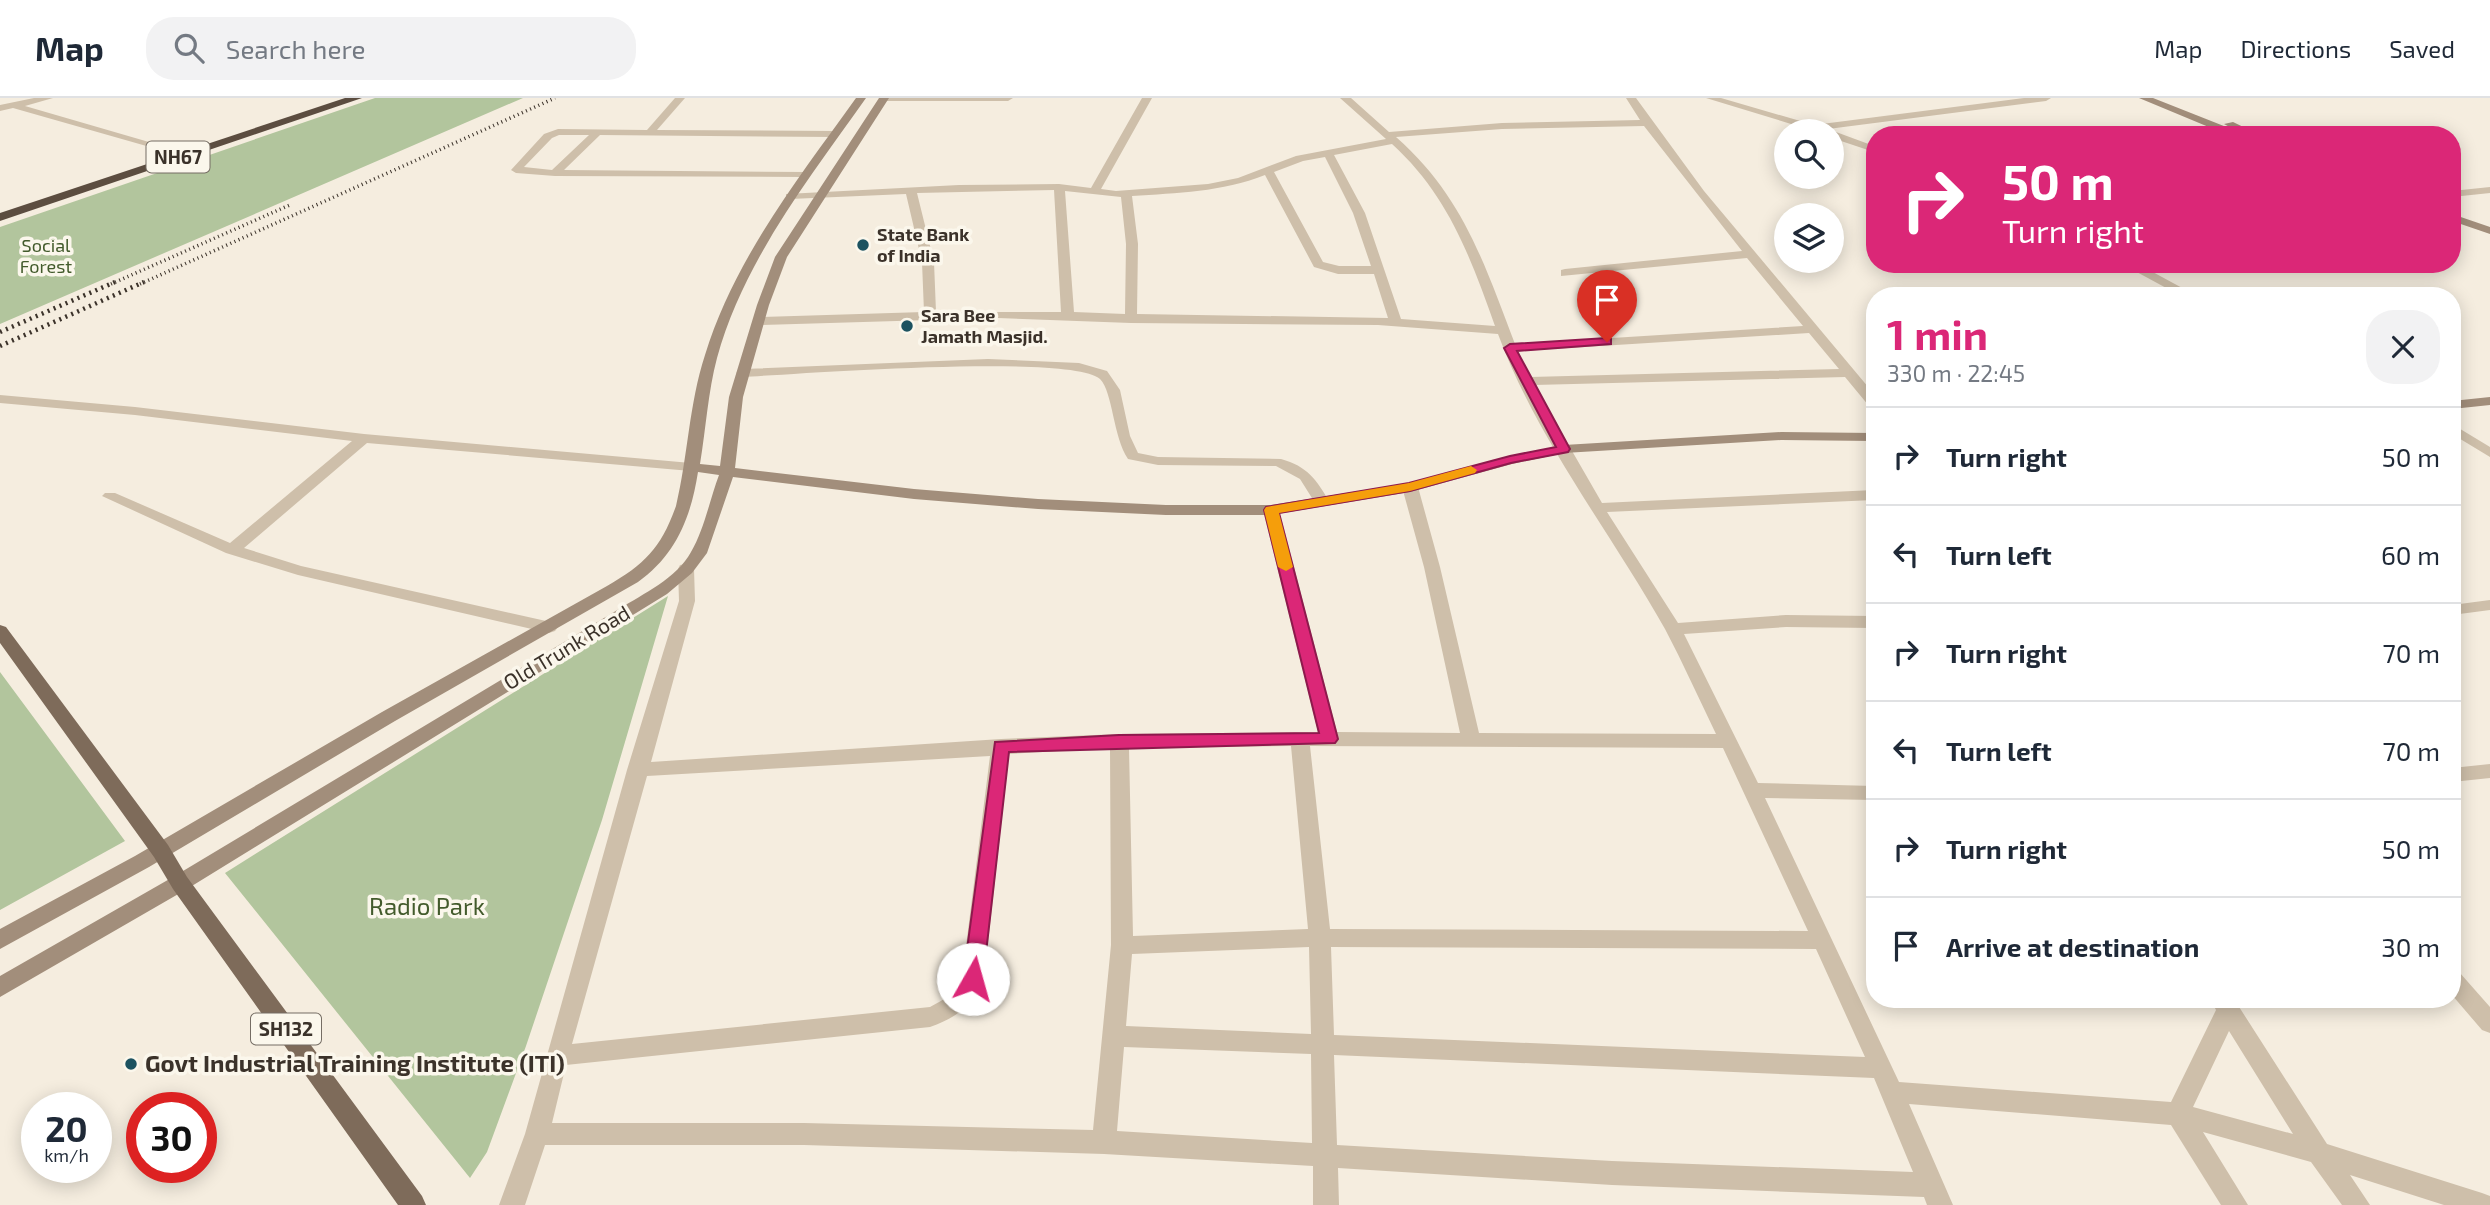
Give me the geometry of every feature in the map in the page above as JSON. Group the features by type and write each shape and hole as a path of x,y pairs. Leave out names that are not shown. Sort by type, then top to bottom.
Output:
{"highway":[{"name":"NH67","path":"0,205 321,98"},
{"name":"NH67","path":"0,217 356,98"}],"main road":[{"name":"SH132","path":"0,631 161,850 180,883 413,1205"}],"street":[{"path":"0,108 48,98"},
{"path":"650,132 680,98"},
{"path":"0,940 638,574 665,548 682,507 702,391 720,330 764,235 803,174 861,98"},
{"path":"884,98 1008,98"},
{"name":"Old Trunk Road","path":"0,987 180,883 625,613 661,590 686,569 699,553 727,472 736,397 758,320 781,257 884,98"},
{"path":"1095,190 1147,98"},
{"path":"537,1134 804,1134 1104,1142 1935,1195 1882,1068 1729,741 1673,629 1597,508 1525,381 1471,244 1441,192 1391,138 1345,98"},
{"path":"1631,98 1750,254 1866,393"},
{"path":"1711,98 1729,100 1786,119"},
{"path":"1844,126 2046,98"},
{"path":"2144,98 2215,126"},
{"path":"2164,98 2233,126"},
{"path":"12,105 168,149"},
{"path":"790,196 1059,187 1126,194 1208,187 1241,181 1300,158 1391,138 1491,126 1647,122"},
{"path":"555,173 598,132"},
{"path":"803,174 555,173 519,172 516,167 552,134 835,134"},
{"path":"1844,138 1866,146"},
{"path":"1328,153 1359,213 1396,322"},
{"path":"1268,171 1318,264 1338,270 1378,270"},
{"path":"1059,187 1063,212 1068,316"},
{"path":"911,190 928,262 930,315"},
{"path":"2461,193 2490,190"},
{"path":"1126,194 1132,244 1131,319"},
{"path":"2461,211 2490,221"},
{"path":"2461,220 2490,231"},
{"path":"1565,273 1750,254"},
{"path":"2145,273 2173,287"},
{"path":"758,320 930,315 1068,316 1396,322 1503,330"},
{"path":"1510,348 1813,330"},
{"path":"743,373 957,364 1049,364 1083,367 1101,373 1112,384 1122,436 1133,456 1158,461 1276,462 1295,466 1307,474 1322,503"},
{"path":"1525,381 1849,373"},
{"path":"0,399 135,411 364,438 691,467 914,494 1038,504 1166,510 1271,510 1322,503 1410,487 1563,449 1781,436 1866,438"},
{"path":"2461,404 2490,401"},
{"path":"2461,434 2490,453"},
{"path":"232,550 364,438"},
{"path":"1410,487 1432,567 1471,739"},
{"path":"1597,508 1866,495"},
{"path":"110,496 232,550 298,570 549,626"},
{"path":"1271,510 1329,739"},
{"path":"512,1205 537,1134 637,770 687,601 686,569"},
{"path":"2461,609 2490,606"},
{"path":"1673,629 1786,621 1866,622"},
{"path":"1300,739 1320,938 1326,1205"},
{"path":"637,770 1119,741 1729,741"},
{"path":"1104,1142 1122,945 1119,741"},
{"path":"557,1056 930,1017 953,1009 966,994 973,979 1001,746"},
{"path":"2461,774 2490,771"},
{"path":"1752,790 1866,793"},
{"path":"1122,945 1320,938 1823,940"},
{"path":"2461,987 2482,1003 2490,1023"},
{"path":"2178,1114 2223,1008"},
{"path":"2228,1008 2319,1153 2357,1205"},
{"path":"1114,1036 1882,1068"},
{"path":"1892,1092 2178,1114 2319,1153 2482,1205"},
{"path":"2178,1114 2235,1205"}],"green space":[{"name":"Social Forest","path":"375,98 523,98 0,324 0,227"},
{"name":"Radio Park","path":"668,596 602,820 526,1046 487,1152 470,1178 225,873"},
{"path":"0,672 125,841 0,910"}],"railway":[{"path":"140,284 555,98"},
{"path":"111,284 292,204"},
{"path":"0,332 115,282"},
{"path":"0,346 144,282"}],"slow traffic":[{"path":"1286,567 1271,510 1410,487 1471,470"}],"place":[{"name":"State Bank of India","path":"863,245"},
{"name":"Sara Bee Jamath Masjid.","path":"907,326"},
{"name":"Govt Industrial Training Institute (ITI)","path":"131,1064"}],"route":[{"path":"973,979 1001,746 1119,741 1329,739 1271,510 1410,487 1563,449 1510,348 1607,342"}]}
